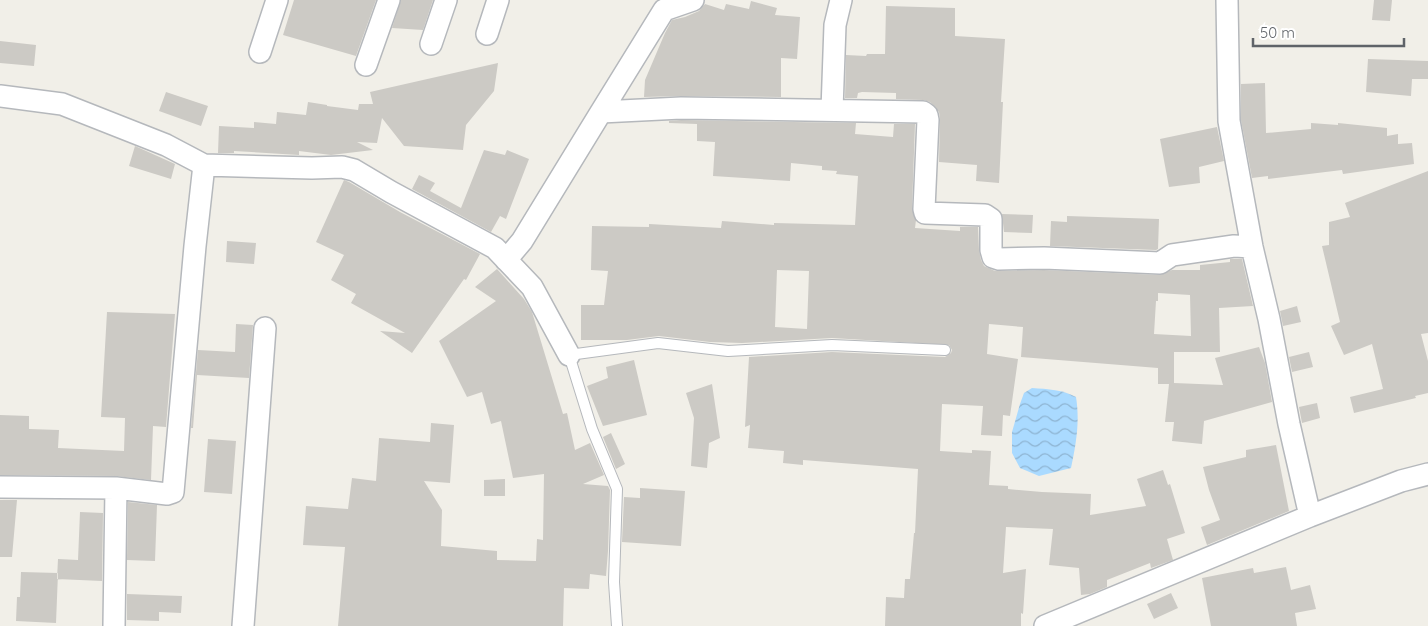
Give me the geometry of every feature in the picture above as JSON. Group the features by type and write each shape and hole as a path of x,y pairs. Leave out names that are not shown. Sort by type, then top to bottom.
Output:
{"street":[{"path":"260,52 277,0"},
{"path":"366,65 389,0"},
{"path":"431,44 446,0"},
{"path":"487,34 498,0"},
{"path":"506,260 522,241 664,10 693,0"},
{"path":"832,110 835,25 841,0"},
{"path":"1227,0 1229,121 1252,247 1270,319 1289,424 1310,516"},
{"path":"0,96 62,104 166,145 204,165 312,168 342,166 354,170 495,248 532,287 569,355"},
{"path":"601,112 682,108 923,112 927,115 925,213 985,215 991,219 991,250 993,257 999,259 1044,258 1160,263 1172,255 1234,246 1252,247"},
{"path":"0,487 116,488 167,494 173,492 204,165"},
{"path":"243,626 265,328"},
{"path":"1045,626 1310,516 1428,474"},
{"path":"114,626 116,488"}],"lane":[{"path":"617,626 614,582 617,489 592,429 569,355 658,343 728,351 832,345 945,350"}],"water":[{"path":"1032,388 1061,391 1076,397 1076,442 1071,468 1039,476 1020,468 1012,453 1012,432 1020,404 1024,393"}],"building":[{"path":"294,0 376,0 356,56 283,35"},
{"path":"401,0 433,0 423,30 392,28"},
{"path":"1374,0 1392,0 1390,21 1372,20"},
{"path":"751,1 777,8 775,15 800,17 797,59 781,58 781,97 644,97 645,80 672,20 699,11 705,4 724,10 726,4 749,9"},
{"path":"886,6 955,8 955,36 1005,39 999,183 976,181 977,165 939,162 940,118 939,112 930,102 896,99 896,93 862,92 858,93 857,98 845,98 846,55 866,56 867,54 885,54"},
{"path":"0,41 36,45 34,66 0,63"},
{"path":"1368,59 1428,61 1428,79 1412,79 1411,96 1366,92"},
{"path":"498,63 494,91 466,125 463,150 404,146 382,118 377,143 357,142 373,150 331,155 299,151 299,155 234,151 234,153 218,153 219,126 254,128 254,122 276,124 277,112 306,115 308,102 358,110 359,104 373,104 370,92"},
{"path":"1265,83 1266,133 1311,129 1311,123 1338,125 1338,123 1387,128 1387,136 1398,134 1398,144 1412,143 1414,164 1343,174 1342,170 1268,179 1268,176 1252,178 1241,120 1241,84"},
{"path":"166,92 208,106 201,126 159,111"},
{"path":"669,121 856,123 855,134 893,137 894,124 915,124 912,208 916,220 915,228 960,231 960,227 978,227 981,260 984,266 995,271 1044,270 1159,275 1172,270 1200,270 1200,265 1230,262 1230,259 1242,259 1253,306 1219,308 1220,352 1174,352 1174,383 1223,385 1215,358 1259,347 1265,363 1272,402 1204,421 1202,444 1172,441 1174,422 1165,422 1169,384 1158,384 1158,368 1021,357 1023,327 989,324 987,354 1018,359 1010,416 1003,415 1002,436 981,435 983,406 942,404 940,451 972,453 972,450 991,451 989,485 1042,492 1091,494 1090,515 1146,506 1137,479 1163,470 1168,485 1170,484 1185,533 1167,539 1173,560 1151,568 1150,563 1107,580 1107,587 1090,594 1081,595 1079,568 1049,565 1053,529 1006,527 1003,573 1026,569 1021,626 885,626 886,597 904,598 905,579 910,579 915,533 918,469 803,460 803,465 783,463 784,451 748,448 750,425 745,427 749,357 832,352 945,357 952,350 949,345 832,338 742,343 710,342 659,336 627,340 581,340 581,305 604,305 608,271 591,270 592,226 649,227 649,224 721,228 722,221 774,225 774,223 855,225 858,176 836,174 837,171 822,170 822,166 791,163 790,181 713,176 715,142 697,141 697,124 669,123","holes":["777,270 809,271 807,329 775,327","1158,293 1190,295 1191,336 1154,334"]},
{"path":"1217,127 1224,161 1199,167 1200,183 1169,187 1160,139"},
{"path":"135,146 175,164 171,179 129,166"},
{"path":"484,150 505,155 507,150 529,159 506,219 500,216 491,232 412,189 419,175 435,183 430,191 461,208"},
{"path":"1428,171 1428,333 1421,334 1428,361 1428,393 1415,396 1416,398 1354,413 1350,397 1383,389 1372,344 1344,355 1331,326 1340,322 1322,246 1329,245 1329,222 1350,217 1345,203"},
{"path":"344,180 480,254 466,280 464,279 412,353 380,331 405,333 351,303 356,294 331,280 344,255 316,242"},
{"path":"1002,214 1033,215 1032,233 1004,232"},
{"path":"1067,216 1159,219 1158,249 1050,246 1051,221 1067,222"},
{"path":"227,241 256,243 254,264 226,262"},
{"path":"497,269 524,299 532,312 563,414 567,413 575,450 590,443 604,475 583,484 608,486 610,490 606,576 590,574 589,589 564,588 563,626 338,626 345,547 303,545 306,506 348,509 352,478 376,481 379,438 430,442 431,423 454,425 450,483 424,481 442,510 441,546 497,551 497,560 536,561 537,539 543,540 544,474 513,478 501,421 491,424 482,392 467,397 439,341 496,301 475,287"},
{"path":"1297,306 1301,322 1283,326 1280,311"},
{"path":"107,312 175,314 166,427 153,426 151,480 116,476 0,475 0,415 29,416 29,429 59,430 58,448 124,451 125,418 101,417"},
{"path":"236,324 253,325 249,378 197,375 193,428 191,428 198,350 235,352"},
{"path":"1309,352 1313,367 1292,372 1289,357"},
{"path":"634,360 647,415 603,426 587,386 608,378 606,367"},
{"path":"712,384 720,438 709,443 707,468 691,466 694,418 686,393"},
{"path":"1317,403 1320,418 1302,423 1299,407"},
{"path":"611,433 625,464 616,469 603,437"},
{"path":"208,439 236,441 232,494 204,492"},
{"path":"1276,445 1289,511 1207,545 1201,527 1220,520 1203,467 1246,457 1246,450"},
{"path":"505,479 505,496 484,496 484,480"},
{"path":"640,488 685,491 681,546 622,542 624,497 640,498"},
{"path":"0,500 17,500 12,557 0,557"},
{"path":"128,502 157,505 155,561 127,560"},
{"path":"80,512 103,513 102,581 57,579 58,559 78,560"},
{"path":"1286,567 1291,590 1310,585 1316,609 1295,613 1297,626 1211,626 1202,578 1253,568 1254,573"},
{"path":"21,572 58,573 56,623 16,621 17,597 20,597"},
{"path":"1171,593 1178,608 1154,619 1147,604"},
{"path":"127,594 182,596 181,613 159,612 159,621 127,620"}]}
